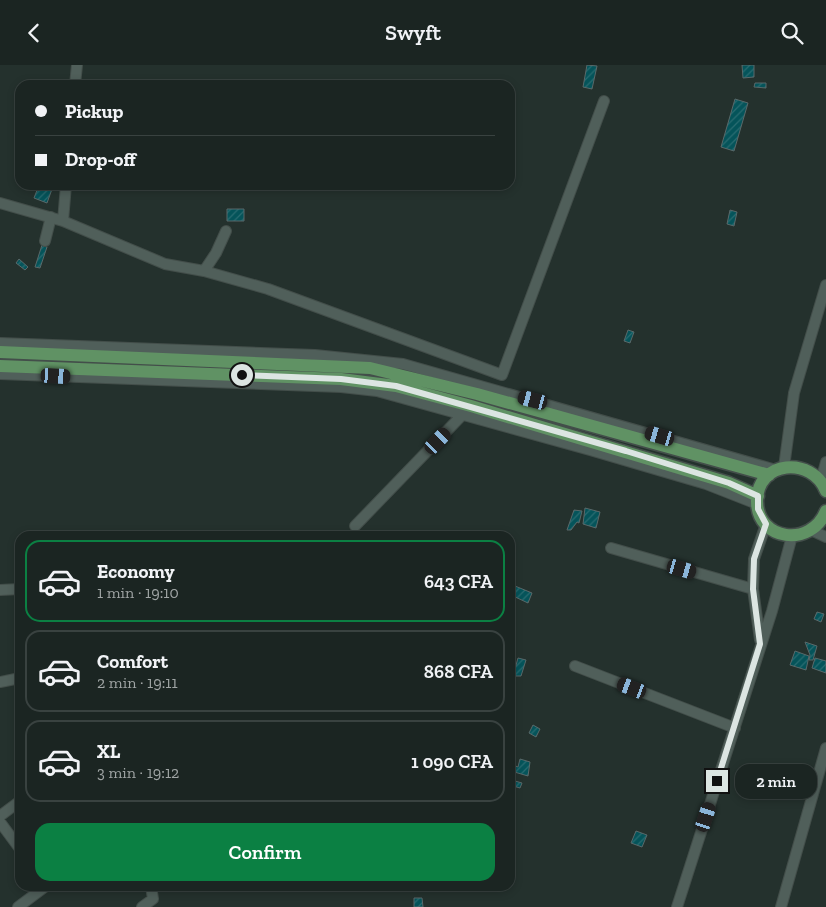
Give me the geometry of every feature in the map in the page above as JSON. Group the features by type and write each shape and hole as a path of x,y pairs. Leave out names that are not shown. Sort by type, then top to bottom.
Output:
{"main road":[{"path":"0,352 342,365 401,374 479,390 776,471 804,468 823,485"},
{"path":"0,366 341,379 396,386 467,410 720,480 758,500"},
{"path":"776,471 761,485 758,500 766,524 775,531 792,536 818,528 826,511"}],"street":[{"path":"76,80 77,65"},
{"path":"0,203 63,221 165,264 204,271 268,289 502,375 604,101"},
{"path":"63,221 66,190"},
{"path":"45,241 51,217"},
{"path":"204,271 216,253 226,231"},
{"path":"776,471 794,393 826,285"},
{"path":"0,343 347,357 403,364 479,390 467,410 355,526"},
{"path":"0,374 342,387 401,396 467,410"},
{"path":"823,485 826,462"},
{"path":"760,644 753,589 754,559 766,524"},
{"path":"818,528 826,537"},
{"path":"677,907 772,611 792,536"},
{"path":"612,548 753,589"},
{"path":"0,590 15,589"},
{"path":"575,666 735,727"},
{"path":"0,682 15,678"},
{"path":"781,907 826,748"},
{"path":"0,816 15,805"},
{"path":"0,821 15,842"},
{"path":"18,907 39,891"},
{"path":"142,907 153,899 152,891"}],"building":[{"path":"587,65 597,66 592,89 583,87"},
{"path":"742,65 754,65 754,77 743,78"},
{"path":"755,83 766,83 766,88 754,87"},
{"path":"735,99 748,103 734,151 721,147"},
{"path":"37,190 52,190 47,203 34,198"},
{"path":"227,209 244,209 244,221 227,221"},
{"path":"730,210 737,212 734,226 727,224"},
{"path":"42,245 47,247 40,268 35,267"},
{"path":"19,259 28,267 25,270 16,263"},
{"path":"628,330 634,332 630,343 624,341"},
{"path":"585,508 600,512 596,528 583,524"},
{"path":"574,510 582,511 579,523 577,522 571,530 567,530"},
{"path":"515,586 532,593 528,603 515,597"},
{"path":"817,612 824,614 821,622 814,619"},
{"path":"805,642 817,646 813,660 809,660 810,655"},
{"path":"795,651 809,656 806,670 790,665"},
{"path":"518,658 526,660 521,676 515,676"},
{"path":"815,658 826,661 826,673 812,668"},
{"path":"533,725 540,729 536,737 529,733"},
{"path":"520,759 530,762 528,776 515,772 515,766 518,767"},
{"path":"515,781 522,783 520,788 515,787"},
{"path":"636,831 647,835 642,847 631,843"},
{"path":"414,898 422,898 423,907 414,907"}],"route":[{"path":"242,375 341,379 369,381 396,386 626,451 729,483 758,496 758,509 766,524 754,559 753,589 760,644 717,781"}]}
